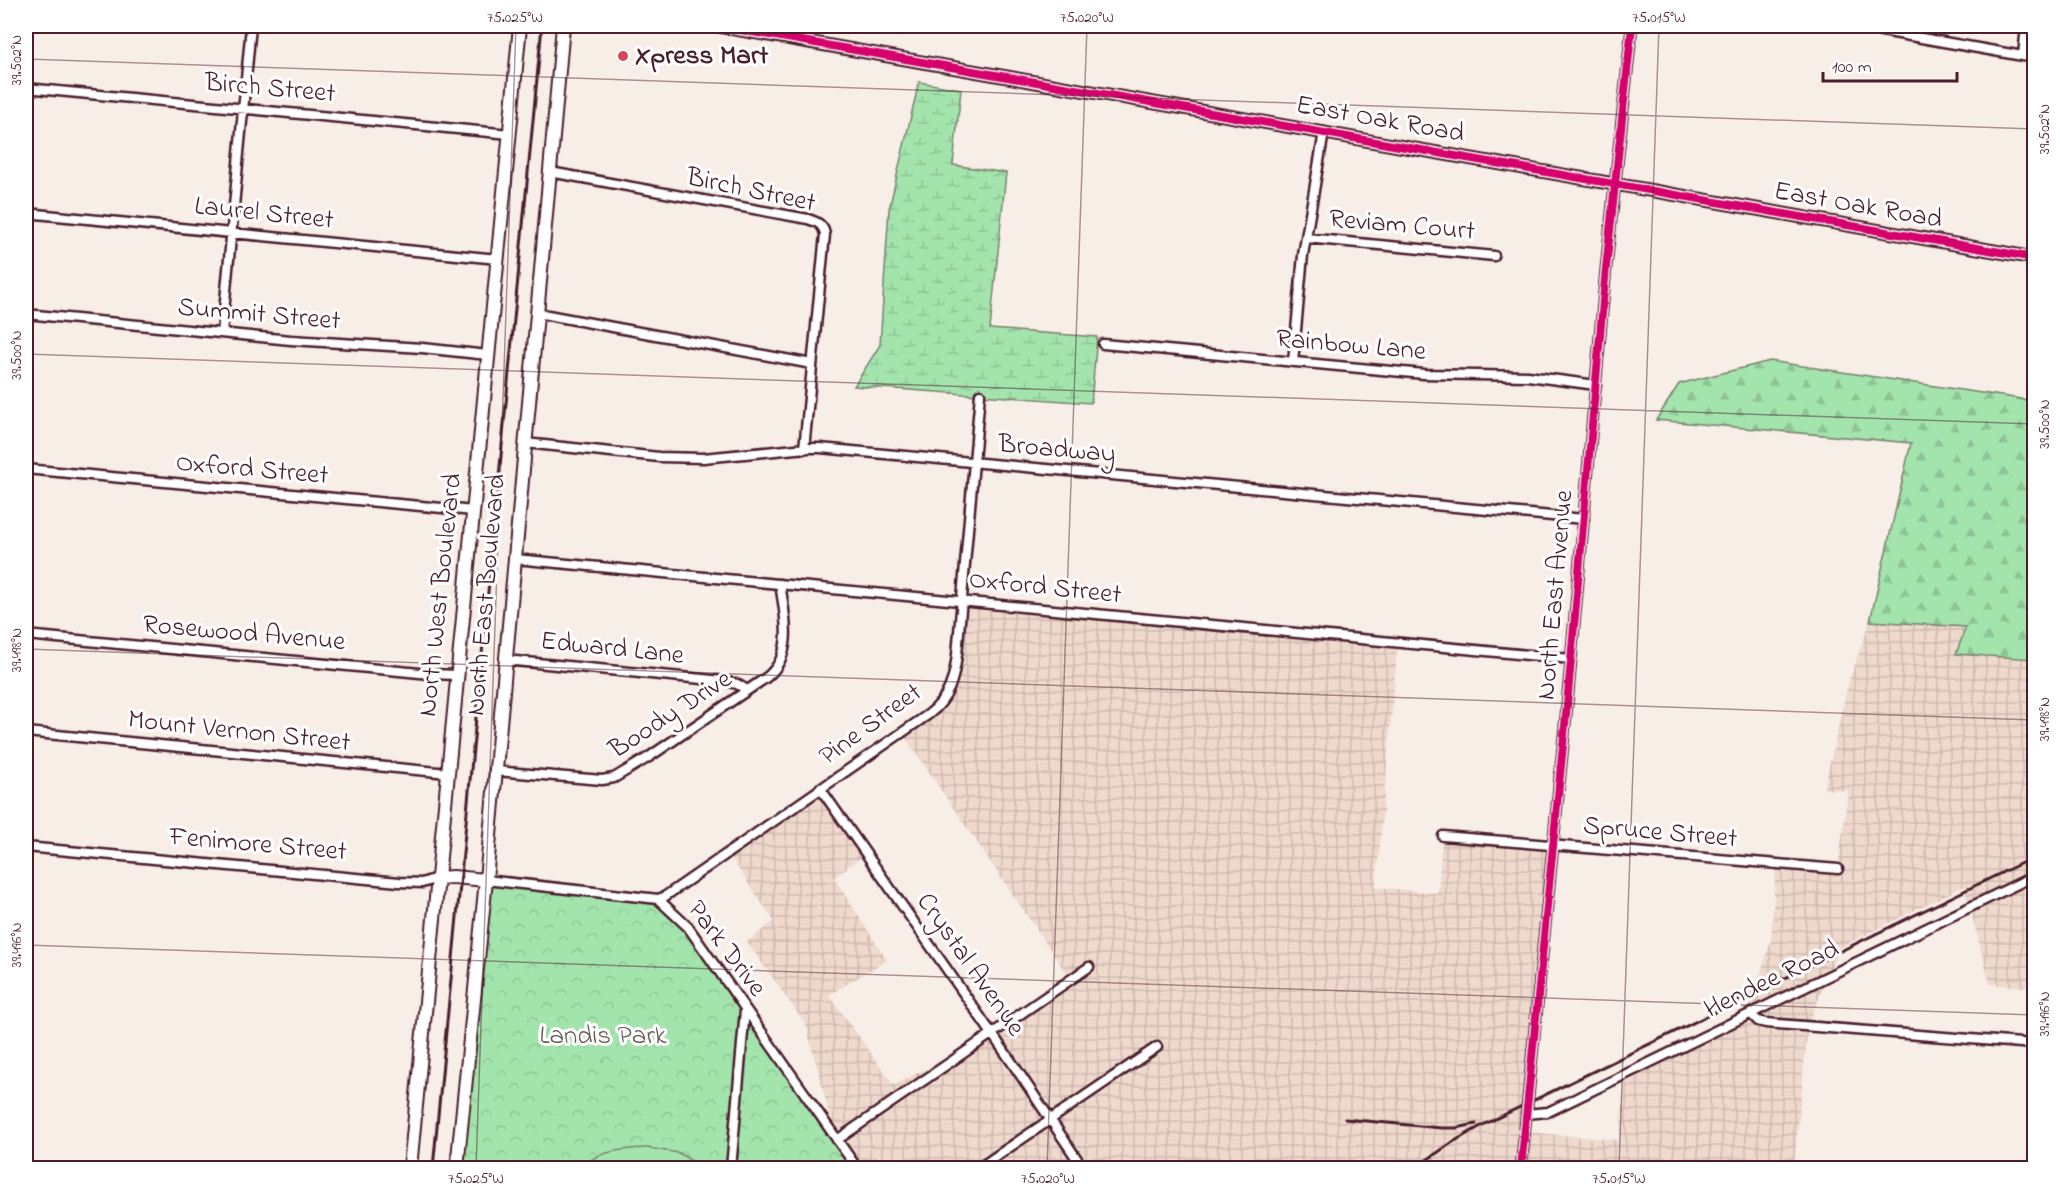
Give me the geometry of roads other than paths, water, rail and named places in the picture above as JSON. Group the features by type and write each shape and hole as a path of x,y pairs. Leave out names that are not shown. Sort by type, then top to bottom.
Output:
{"main road":[{"name":"North West Boulevard","path":"410,1168 520,26"},
{"name":"North East Boulevard","path":"458,1168 563,26"},
{"name":"Fenimore Street","path":"437,878 486,880"}],"street":[{"path":"222,333 251,26"},
{"name":"East Oak Road","path":"718,26 2034,258"},
{"name":"North East Avenue","path":"1521,1168 1632,26"},
{"path":"1854,26 2034,58"},
{"path":"2023,56 2026,26"},
{"name":"Birch Street","path":"26,88 510,134"},
{"path":"1293,362 1306,238 1324,132"},
{"name":"Birch Street","path":"550,172 817,221 824,228 804,448"},
{"name":"Laurel Street","path":"26,213 498,259"},
{"name":"Reviam Court","path":"1306,238 1494,256"},
{"path":"537,313 812,363"},
{"name":"Summit Street","path":"26,314 291,340 422,348 488,355"},
{"name":"Rainbow Lane","path":"1103,344 1424,374 1528,376 1596,385"},
{"name":"Pine Street","path":"658,899 929,714 950,689 955,673 980,394"},
{"name":"Broadway","path":"525,444 659,458 703,458 804,448 1584,519"},
{"name":"Oxford Street","path":"26,470 474,511"},
{"name":"Oxford Street","path":"515,559 1571,659"},
{"name":"Boody Drive","path":"496,771 595,780 614,778 649,757 774,671 784,654 786,627 780,584"},
{"name":"Rosewood Avenue","path":"26,635 458,675"},
{"name":"Edward Lane","path":"506,660 723,681 738,684 747,690"},
{"name":"Mount Vernon Street","path":"26,732 448,773"},
{"name":"Crystal Avenue","path":"820,788 1083,1168"},
{"name":"Spruce Street","path":"1443,836 1838,869"},
{"name":"Fenimore Street","path":"26,848 399,882 422,883 437,878"},
{"name":"Hendee Road","path":"1526,1114 1548,1113 2034,876"},
{"name":"Park Drive","path":"486,880 658,899 688,927 857,1168"},
{"path":"837,1140 991,1032 1089,967"},
{"path":"732,1168 746,1009"},
{"path":"1751,1014 1765,1023 2034,1044"},
{"path":"979,1168 1156,1047"}],"railway":[{"path":"433,1168 542,26"},
{"path":"1415,1168 1481,1126 2034,857"},
{"path":"1345,1119 1441,1128 1476,1124"}],"place":[{"name":"Xpress Mart","path":"623,56"}],"park label":[{"name":"Landis Park","path":"603,1036"}]}
